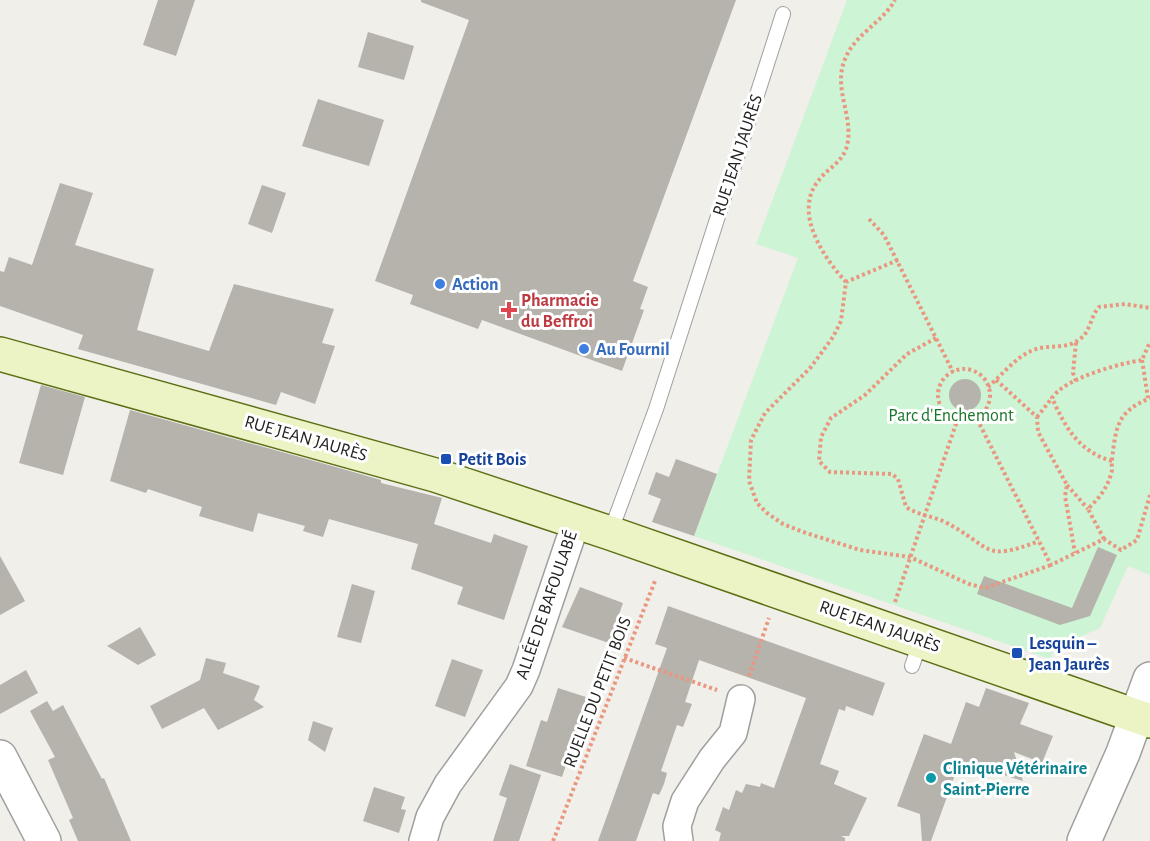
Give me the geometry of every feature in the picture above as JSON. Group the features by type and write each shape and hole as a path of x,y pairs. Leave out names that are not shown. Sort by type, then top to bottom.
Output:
{"main road":[{"name":"RUE JEAN JAURÈS","path":"0,354 366,455 610,533 886,628 916,653 1143,718"}],"street":[{"name":"ALLÉE DE BAFOULABÉ","path":"423,841 434,809 448,784 506,705 526,670 576,522"},
{"path":"1084,841 1123,753 1143,718 1150,679"},
{"path":"679,841 677,826 685,801 712,759 733,733 742,698"},
{"path":"0,757 44,841"}],"lane":[{"name":"RUE JEAN JAURÈS","path":"610,533 656,409 783,14"}],"path":[{"path":"895,0 887,14 864,33 844,59 840,93 850,130 845,151 817,181 808,215 822,250 846,282 841,321 833,337 811,367 778,398 757,426 751,440 749,481 757,503 783,524 860,550 910,557 969,584 985,588 1051,565 1104,539"},
{"path":"870,219 884,235 953,372"},
{"path":"846,282 898,261"},
{"path":"988,387 1031,351 1045,346 1064,346 1076,342 1088,331 1100,308 1125,304 1150,308"},
{"path":"936,338 907,354 865,395 831,418 821,437 818,453 822,466 830,472 892,474 898,479 906,507 916,513 925,514 944,522 986,550 998,553 1039,541"},
{"path":"1076,342 1072,373 1076,381"},
{"path":"1088,509 1102,495 1112,474 1112,461 1123,414 1130,406 1149,398 1142,360 1150,342"},
{"path":"1142,360 1063,387 1037,417 1038,432 1067,485 1088,509 1104,539 1121,550 1137,540 1150,495"},
{"path":"960,369 974,371 986,380 988,387 990,394 987,408 977,418 957,421 945,414 937,401 938,386 946,375 960,369"},
{"path":"996,380 1037,417"},
{"path":"1052,398 1072,436 1093,453 1112,461"},
{"path":"977,418 1051,565"},
{"path":"886,628 957,421"},
{"path":"1067,485 1066,507 1075,553"},
{"name":"RUELLE DU PETIT BOIS","path":"553,841 659,572 660,551"},
{"path":"624,658 742,698 770,616 787,595"}],"green space":[{"name":"Parc d'Enchemont","path":"847,0 1150,0 1150,575 1128,566 1100,628 1055,648 1050,659 694,536 798,258 756,244"}],"building":[{"path":"158,0 195,0 176,56 143,45"},
{"path":"421,0 736,0 633,281 648,287 640,309 644,310 622,371 482,320 478,329 410,304 413,295 375,281 469,20 421,2"},
{"path":"368,32 414,46 404,80 358,67"},
{"path":"318,99 384,120 369,166 302,146"},
{"path":"60,183 93,193 75,245 154,269 137,330 209,351 234,284 334,309 322,343 335,346 315,404 281,392 276,405 78,349 83,335 0,306 0,271 4,272 9,257 32,265"},
{"path":"262,185 286,193 272,233 248,224"},
{"path":"965,379 976,384 981,395 976,406 965,411 954,406 949,395 954,384"},
{"path":"41,385 85,397 63,475 19,463"},
{"path":"130,410 381,480 381,483 442,498 434,524 491,543 494,534 528,546 504,620 457,604 463,587 411,569 418,544 329,519 323,537 303,531 305,526 258,513 253,532 199,516 202,507 148,489 146,493 110,481"},
{"path":"676,459 717,474 694,536 652,522 661,499 648,494 656,472 669,477"},
{"path":"1098,547 1117,555 1090,616 1060,625 977,594 984,576 1072,608"},
{"path":"0,556 25,601 0,615"},
{"path":"352,584 375,591 361,643 337,637"},
{"path":"580,587 623,603 609,643 562,627"},
{"path":"668,606 885,683 873,716 846,706 845,711 839,709 820,764 839,771 834,784 867,798 849,836 841,836 845,838 845,841 719,841 721,833 715,830 723,807 729,810 736,790 742,793 746,784 760,787 761,783 774,788 806,698 699,660 685,702 692,704 683,727 677,725 661,771 667,773 664,784 659,795 653,793 636,841 598,841 667,648 655,644"},
{"path":"140,627 156,655 138,665 107,646"},
{"path":"206,658 226,663 223,673 260,686 254,700 264,707 218,730 204,708 162,729 150,706 200,680"},
{"path":"452,659 483,670 465,717 435,706"},
{"path":"26,670 38,693 0,714 0,685"},
{"path":"558,688 589,698 562,777 526,766 541,720 547,722"},
{"path":"986,688 1029,703 1020,724 1053,736 1042,763 1014,752 1023,781 960,761 931,841 922,841 920,814 897,806 924,734 951,744 966,702 979,707"},
{"path":"47,701 53,711 63,705 102,779 104,778 131,841 78,841 69,820 73,818 48,760 55,757 30,711"},
{"path":"313,721 333,728 325,752 308,740"},
{"path":"510,764 541,775 519,841 493,841 507,798 499,795"},
{"path":"374,787 405,797 401,809 406,810 399,833 363,821"}],"place":[{"name":"Action","path":"440,284"},
{"name":"Pharmacie du Beffroi","path":"509,310"},
{"name":"Au Fournil","path":"584,349"},
{"name":"Petit Bois","path":"446,459"},
{"name":"Lesquin – Jean Jaurès","path":"1017,653"},
{"name":"Clinique Vétérinaire Saint-Pierre","path":"931,778"}]}
